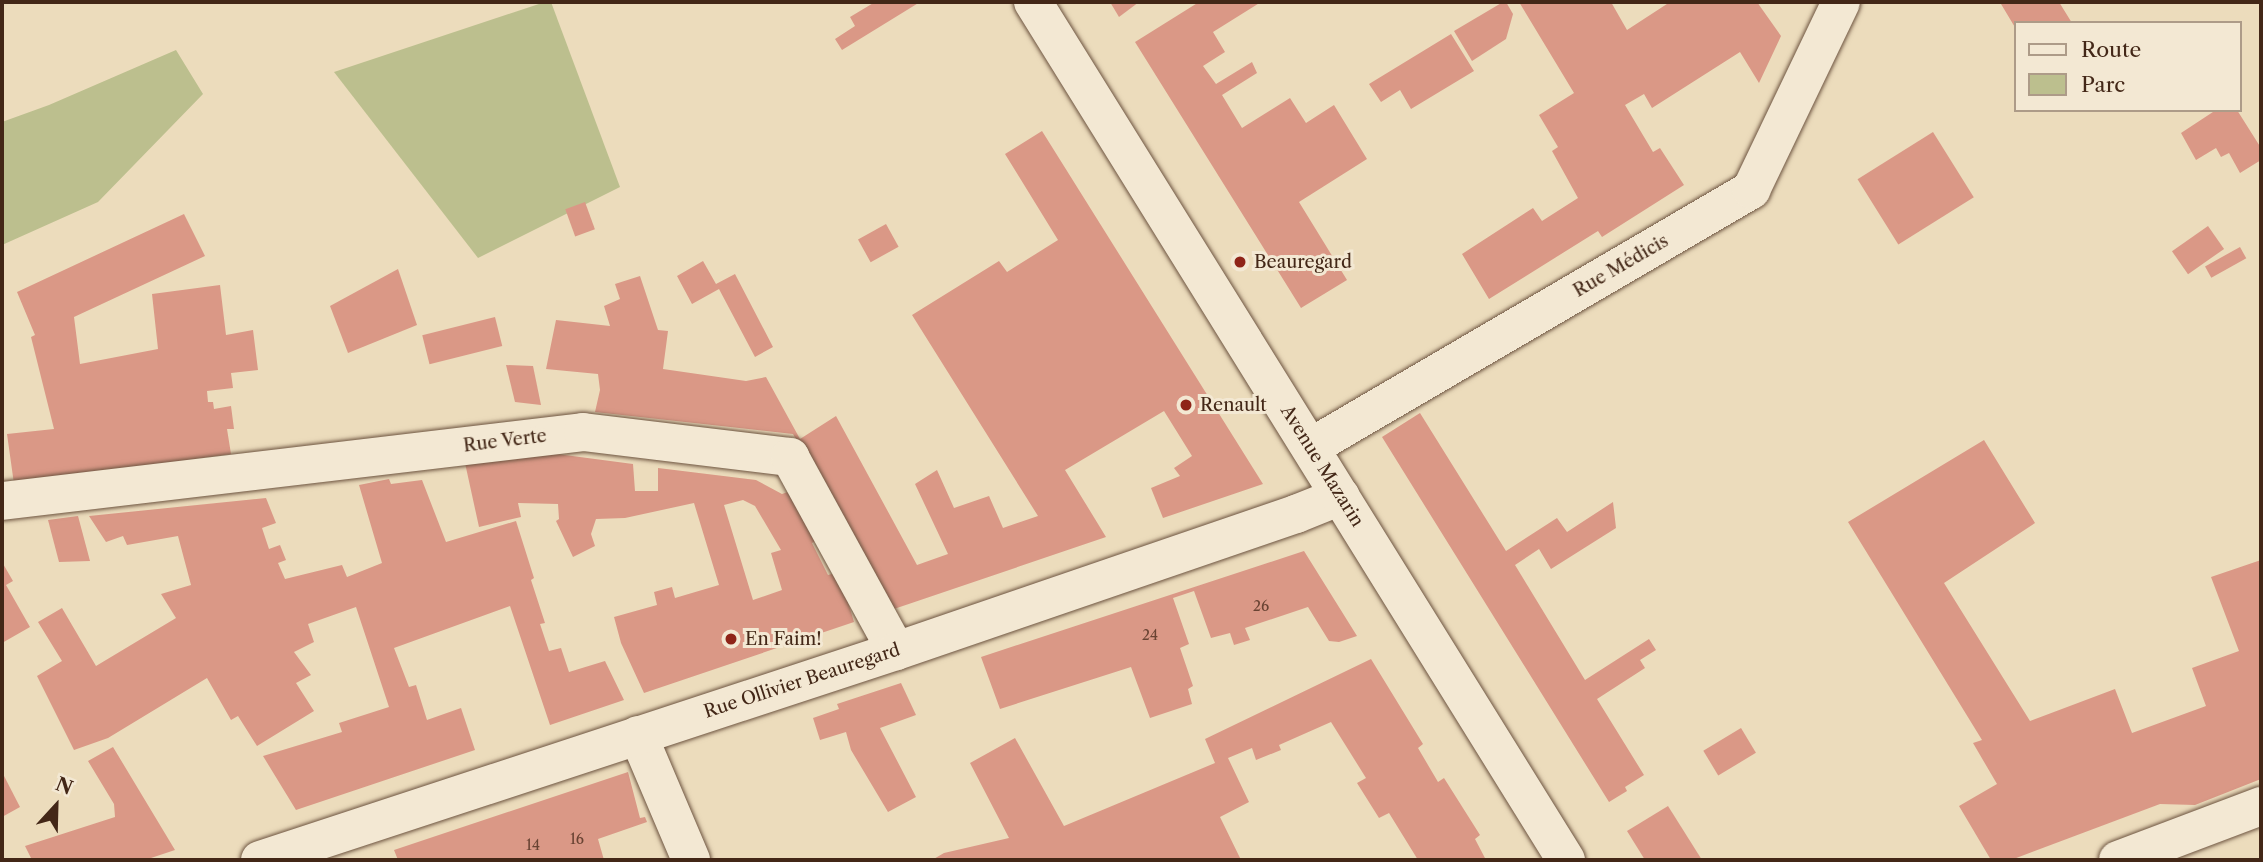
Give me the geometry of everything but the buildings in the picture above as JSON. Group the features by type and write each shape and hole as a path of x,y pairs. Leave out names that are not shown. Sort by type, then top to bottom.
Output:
{"street":[{"name":"Avenue Mazarin","path":"1033,2 1566,860"},
{"name":"Rue Médicis","path":"1311,447 1751,190 1840,2"},
{"name":"Rue Verte","path":"2,501 583,432 790,457 896,651"},
{"name":"Rue Ollivier Beauregard","path":"260,860 896,651 1296,514 1341,496"},
{"path":"638,735 691,860"},
{"path":"2118,860 2261,806"}],"green space":[{"path":"551,2 620,187 478,258 334,72"},
{"path":"176,50 203,94 98,202 2,245 2,122 49,105"}],"place":[{"name":"Beauregard","path":"1240,262"},
{"name":"Renault","path":"1186,405"},
{"name":"En Faim!","path":"731,639"}]}
